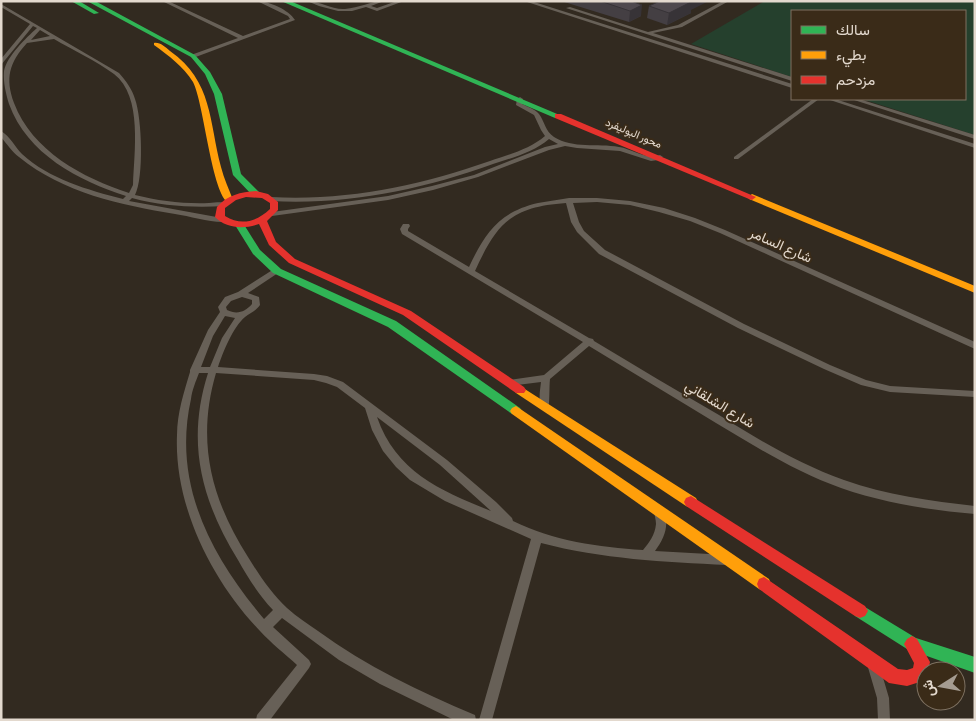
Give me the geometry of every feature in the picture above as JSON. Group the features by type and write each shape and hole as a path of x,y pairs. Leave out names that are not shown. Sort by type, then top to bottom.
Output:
{"street":[{"path":"164,1 242,38"},
{"path":"193,56 293,20 290,15 259,1"},
{"name":"محور البوليفرد","path":"284,1 975,290"},
{"path":"309,1 335,11 350,10 382,1"},
{"path":"367,6 377,10 402,1"},
{"path":"526,1 791,86"},
{"path":"546,1 791,79"},
{"path":"648,34 680,26 727,1"},
{"path":"83,2 193,56 214,82 237,175 256,194 271,199 310,201 408,186 487,164 540,144 549,136"},
{"path":"83,2 166,49 194,76 203,96 226,202"},
{"path":"1,5 117,74 129,87 133,95 137,122 136,185 131,196 124,202"},
{"path":"36,26 11,62 4,84 6,109 14,126 36,150 56,164 106,188 131,196 193,206 226,202 242,195 256,194"},
{"path":"1,63 15,44 36,26"},
{"path":"24,44 37,39 57,37"},
{"path":"520,99 519,105 536,114 543,131 566,144"},
{"path":"736,158 815,100"},
{"path":"833,100 975,146"},
{"path":"857,100 975,137"},
{"path":"1,133 19,154 46,172 82,189 124,202 240,225 267,217 388,198 433,188 476,176 547,148 566,144 618,149 656,160 660,157"},
{"path":"271,199 275,206 267,217 272,243 292,261 384,301 406,313 545,407 878,624 912,644 975,665"},
{"path":"471,271 488,236 509,216 534,206 569,200 580,232 602,252 741,326 864,383 890,389 975,394"},
{"name":"شارع السامر","path":"569,200 624,201 695,220 975,346"},
{"path":"222,220 219,210 226,202"},
{"path":"240,225 256,252 278,271 392,324 872,659 895,677 907,678 920,674 922,662 912,644"},
{"name":"شارع الشلقاني","path":"406,226 405,232 803,468 836,482 891,498 975,510"},
{"path":"262,720 305,664 264,627 227,581 210,554 189,500 184,473 182,439 186,399 194,370 210,335 224,312 223,305 227,300 241,294 278,271"},
{"path":"224,312 232,316 242,315 251,311 256,305 256,299 250,295 241,294"},
{"path":"242,315 230,331 213,370 205,405 202,440 204,471 219,518 248,567 282,611 318,639 363,669 422,699 470,720"},
{"path":"509,383 546,378 590,341"},
{"path":"194,370 298,376 333,381 349,389 369,407 412,437 465,480 511,523"},
{"path":"545,407 546,378"},
{"path":"369,407 374,426 383,445 410,475 453,501 511,523 536,537 583,548 645,556 732,561"},
{"path":"645,556 658,539 662,523 659,510"},
{"path":"485,720 536,537"},
{"path":"264,627 282,611"},
{"path":"872,659 884,698 884,720"}],"green space":[{"path":"765,1 975,1 975,135 865,100 966,100 966,10 791,10 791,77 691,44"}],"building":[{"path":"600,1 631,1 642,5 630,11"},
{"path":"660,1 693,1 669,13 649,6"}],"traffic: fast":[{"path":"74,1 96,13"},
{"path":"90,1 193,56 208,73 218,94 237,175 256,194"},
{"path":"284,1 558,116"},
{"path":"240,225 256,252 277,271 392,324 516,411"},
{"path":"860,611 912,644 975,665"}],"traffic: slow":[{"path":"156,44 188,70 197,83 207,112 217,167 229,200"},
{"path":"752,197 975,290"},
{"path":"520,390 691,502"},
{"path":"516,411 764,584"}],"traffic: jam":[{"path":"558,116 752,197"},
{"path":"256,194 265,196 274,202 274,210 262,220 248,225 241,225 234,224 220,217 221,207 233,198 241,195 256,194"},
{"path":"262,220 272,243 292,261 407,313 520,390"},
{"path":"691,502 860,611"},
{"path":"764,584 895,677 907,678 920,674 922,662 912,644"}]}
